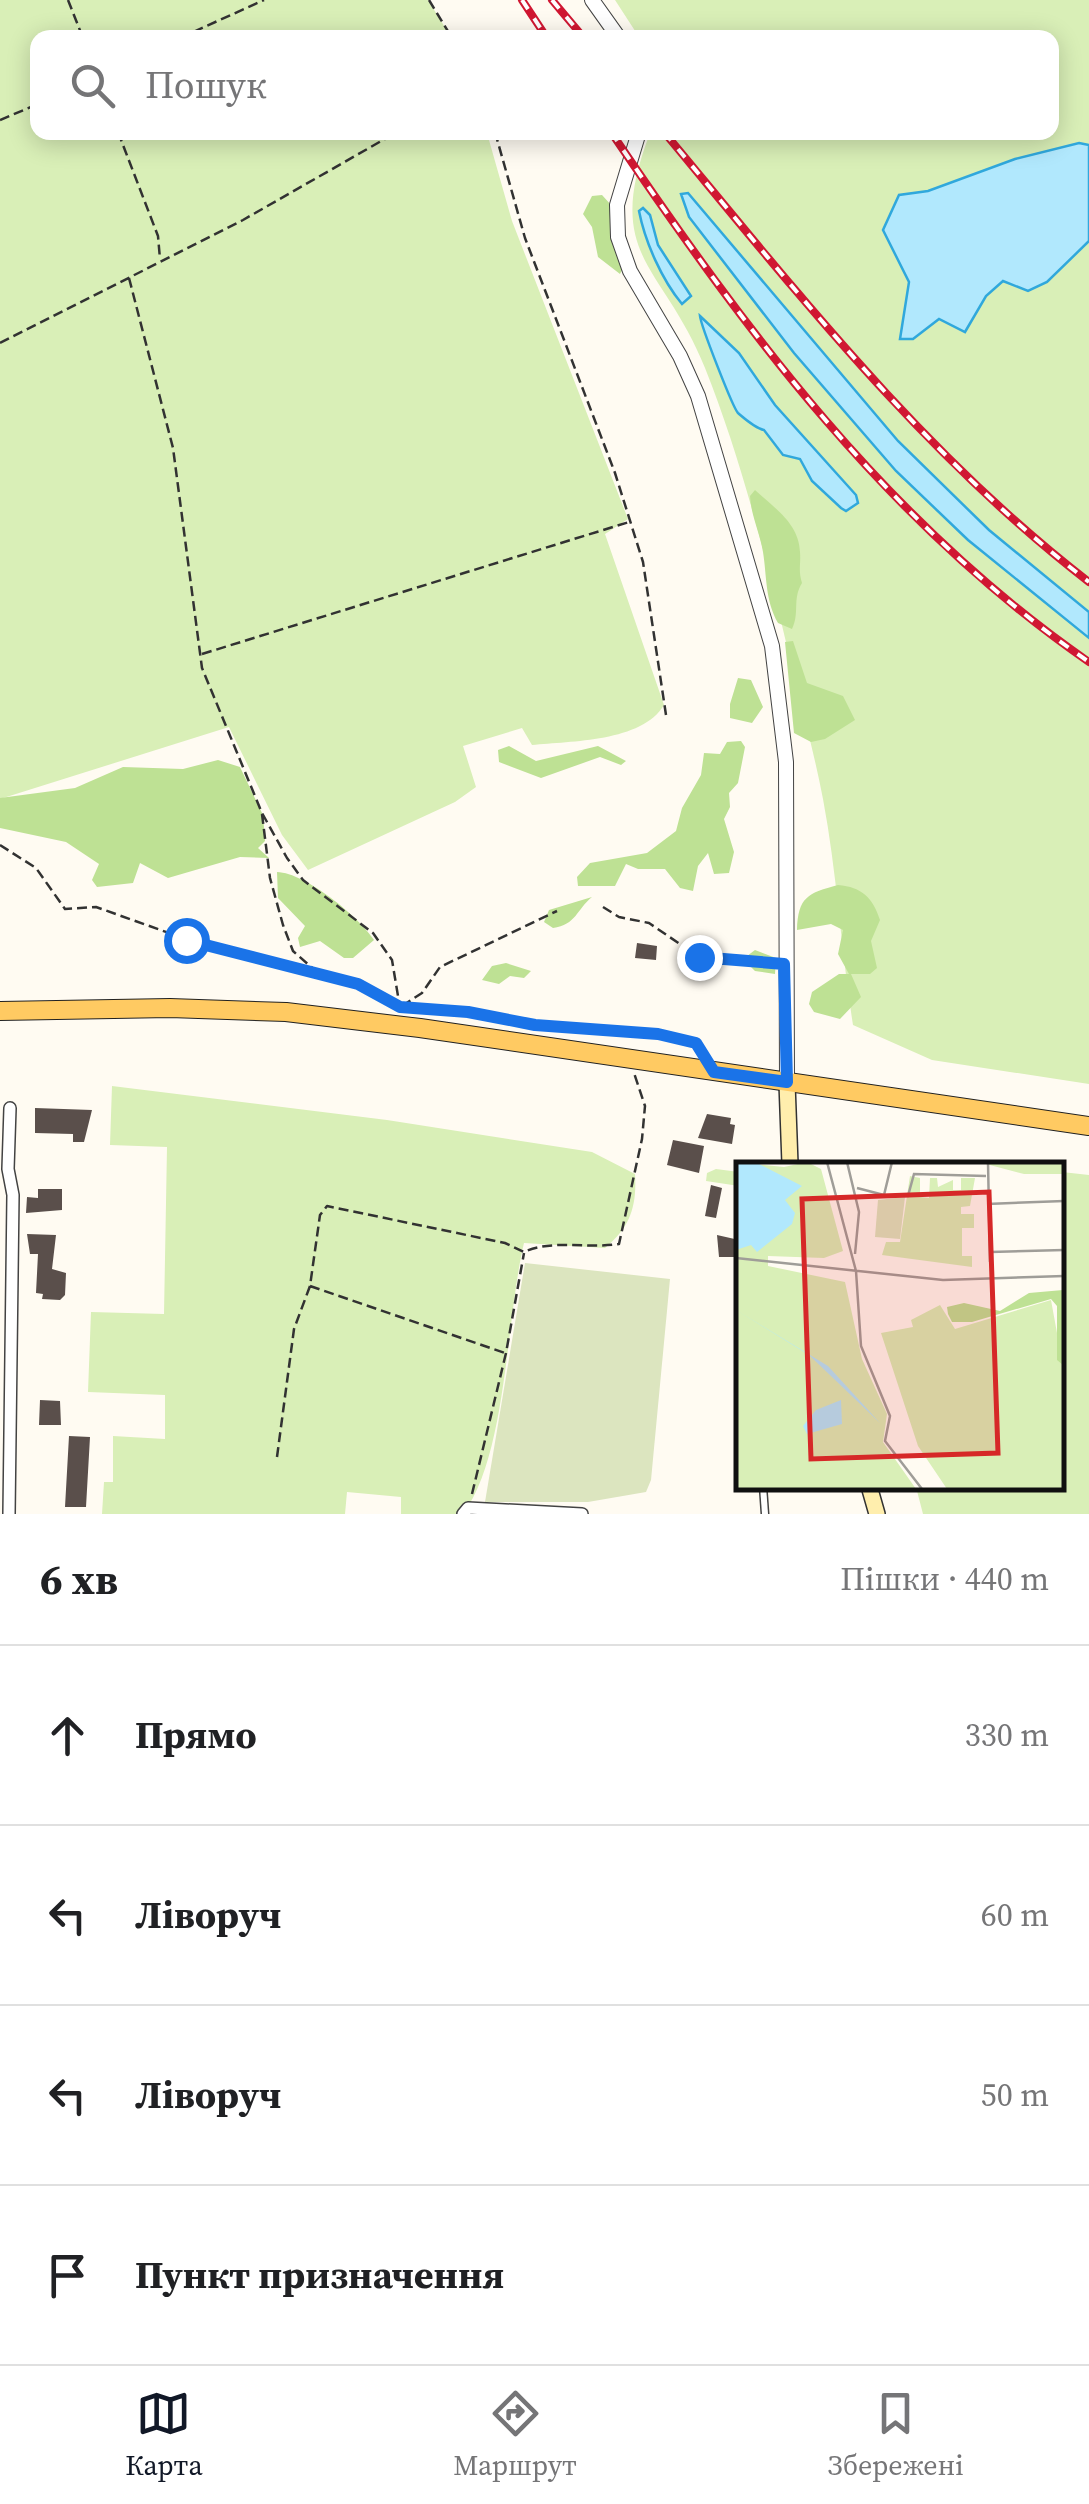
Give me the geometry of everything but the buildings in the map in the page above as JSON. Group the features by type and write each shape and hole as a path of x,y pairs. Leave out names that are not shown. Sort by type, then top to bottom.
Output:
{"main road":[{"path":"0,1011 230,1009 400,1016 636,1060 1089,1126"},
{"path":"787,1082 790,1162"},
{"path":"870,1489 877,1514"}],"street":[{"path":"592,0 614,30"},
{"path":"637,140 617,205 618,237 630,271 680,356 698,396 772,646 786,762 787,1082"},
{"path":"9,1514 5,1448 14,1196 4,1169 10,1108"},
{"path":"465,1511 582,1514"}],"lane":[{"path":"763,1489 766,1514"}],"path":[{"path":"68,0 80,30"},
{"path":"198,30 264,0"},
{"path":"429,0 447,30"},
{"path":"0,120 30,107"},
{"path":"121,140 158,236 160,261"},
{"path":"0,344 243,220 383,140"},
{"path":"497,140 525,238 643,562 666,715"},
{"path":"129,278 173,448 200,654 222,720 262,813 302,880 373,934 392,960 400,1016"},
{"path":"200,654 630,522"},
{"path":"262,813 270,878 283,925 293,951 318,973"},
{"path":"0,846 36,868 66,909 96,907 214,949 358,984 400,1016 468,1012 535,1025 658,1034 696,1043 714,1072"},
{"path":"603,907 619,917 649,923 699,957 784,964"},
{"path":"400,1016 440,967 557,911"},
{"path":"276,1457 294,1329 310,1286 320,1214 327,1206 505,1243 524,1252 543,1244 589,1248 619,1244 642,1139 645,1106 634,1076 636,1060"},
{"path":"465,1511 506,1353 524,1252"},
{"path":"310,1286 506,1353"}],"green space":[{"path":"0,0 428,0 447,30 30,30 30,140 489,140 512,221 628,519 605,534 664,705 640,726 604,737 532,745 522,728 463,746 476,787 455,802 308,870 282,835 229,727 0,799"},
{"path":"615,0 1089,0 1089,1084 932,1060 853,1025 823,799 763,548 705,368 644,258 635,235 632,208 648,140 1059,140 1059,30 634,30"},
{"path":"602,195 612,206 610,219 624,266 620,274 598,257 592,227 583,214 592,196"},
{"path":"755,490 784,517 799,542 802,583 792,629 778,623 771,606 750,496"},
{"path":"793,641 807,683 843,696 855,720 825,739 811,742 794,733 785,642"},
{"path":"738,678 751,680 763,707 752,723 730,718"},
{"path":"741,741 745,747 738,783 729,793 730,807 724,819 734,852 729,873 714,874 708,853 698,866 693,891 680,888 665,869 638,869 626,864 615,886 578,886 577,877 590,863 647,853 676,831 682,808 701,775 704,753 720,754 727,742"},
{"path":"509,746 536,761 598,746 626,761 621,765 600,757 541,778 499,762 498,750"},
{"path":"218,760 240,767 263,815 265,841 258,848 269,858 240,857 168,878 140,863 133,883 97,887 92,880 99,864 66,842 0,828 0,798 75,788 123,767 183,769"},
{"path":"277,872 302,880 331,898 374,940 353,958 344,958 320,941 300,947 298,938 305,926 278,898"},
{"path":"838,885 865,895 880,920 871,941 877,968 870,974 851,974 861,997 840,1019 814,1012 809,1004 812,992 839,974 849,974 838,954 843,930 831,924 797,930 800,910 807,898"},
{"path":"592,897 567,924 553,928 544,922 549,910"},
{"path":"755,950 776,958 775,974 755,971 743,959"},
{"path":"506,963 531,971 524,978 510,976 499,984 482,980 492,966"},
{"path":"112,1086 387,1120 592,1152 635,1174 630,1216 605,1248 524,1243 497,1422 478,1488 463,1514 401,1514 401,1497 347,1492 345,1514 102,1514 104,1482 113,1482 113,1436 165,1439 165,1395 88,1392 91,1312 164,1314 167,1147 110,1145"},
{"path":"716,1169 736,1172 736,1186 706,1181 707,1173"},
{"path":"1064,1172 1089,1175 1089,1514 923,1514 917,1489 1064,1489"},
{"path":"525,1263 670,1279 651,1480 646,1492 588,1502 485,1502"}],"water":[{"path":"1079,143 1089,145 1089,241 1047,282 1028,291 1003,281 986,296 965,332 939,319 913,339 900,339 909,282 883,230 899,195 928,191 1015,159"},
{"path":"688,193 898,441 989,530 1089,612 1089,638 968,540 896,471 794,353 689,217 681,194"},
{"path":"643,208 650,215 658,245 691,296 682,304 650,248 639,211"},
{"path":"700,316 739,353 775,405 856,495 858,503 846,511 841,508 812,481 800,459 783,455 764,430 738,413"}],"railway":[{"path":"522,0 542,30"},
{"path":"552,0 577,30"},
{"path":"616,140 769,351 885,486 1016,608 1089,662"},
{"path":"671,140 813,311 917,426 1029,533 1089,582"}],"route":[{"path":"186,940 358,984 400,1007 468,1012 535,1025 658,1034 696,1043 714,1072 787,1082 784,964 699,957"}]}
